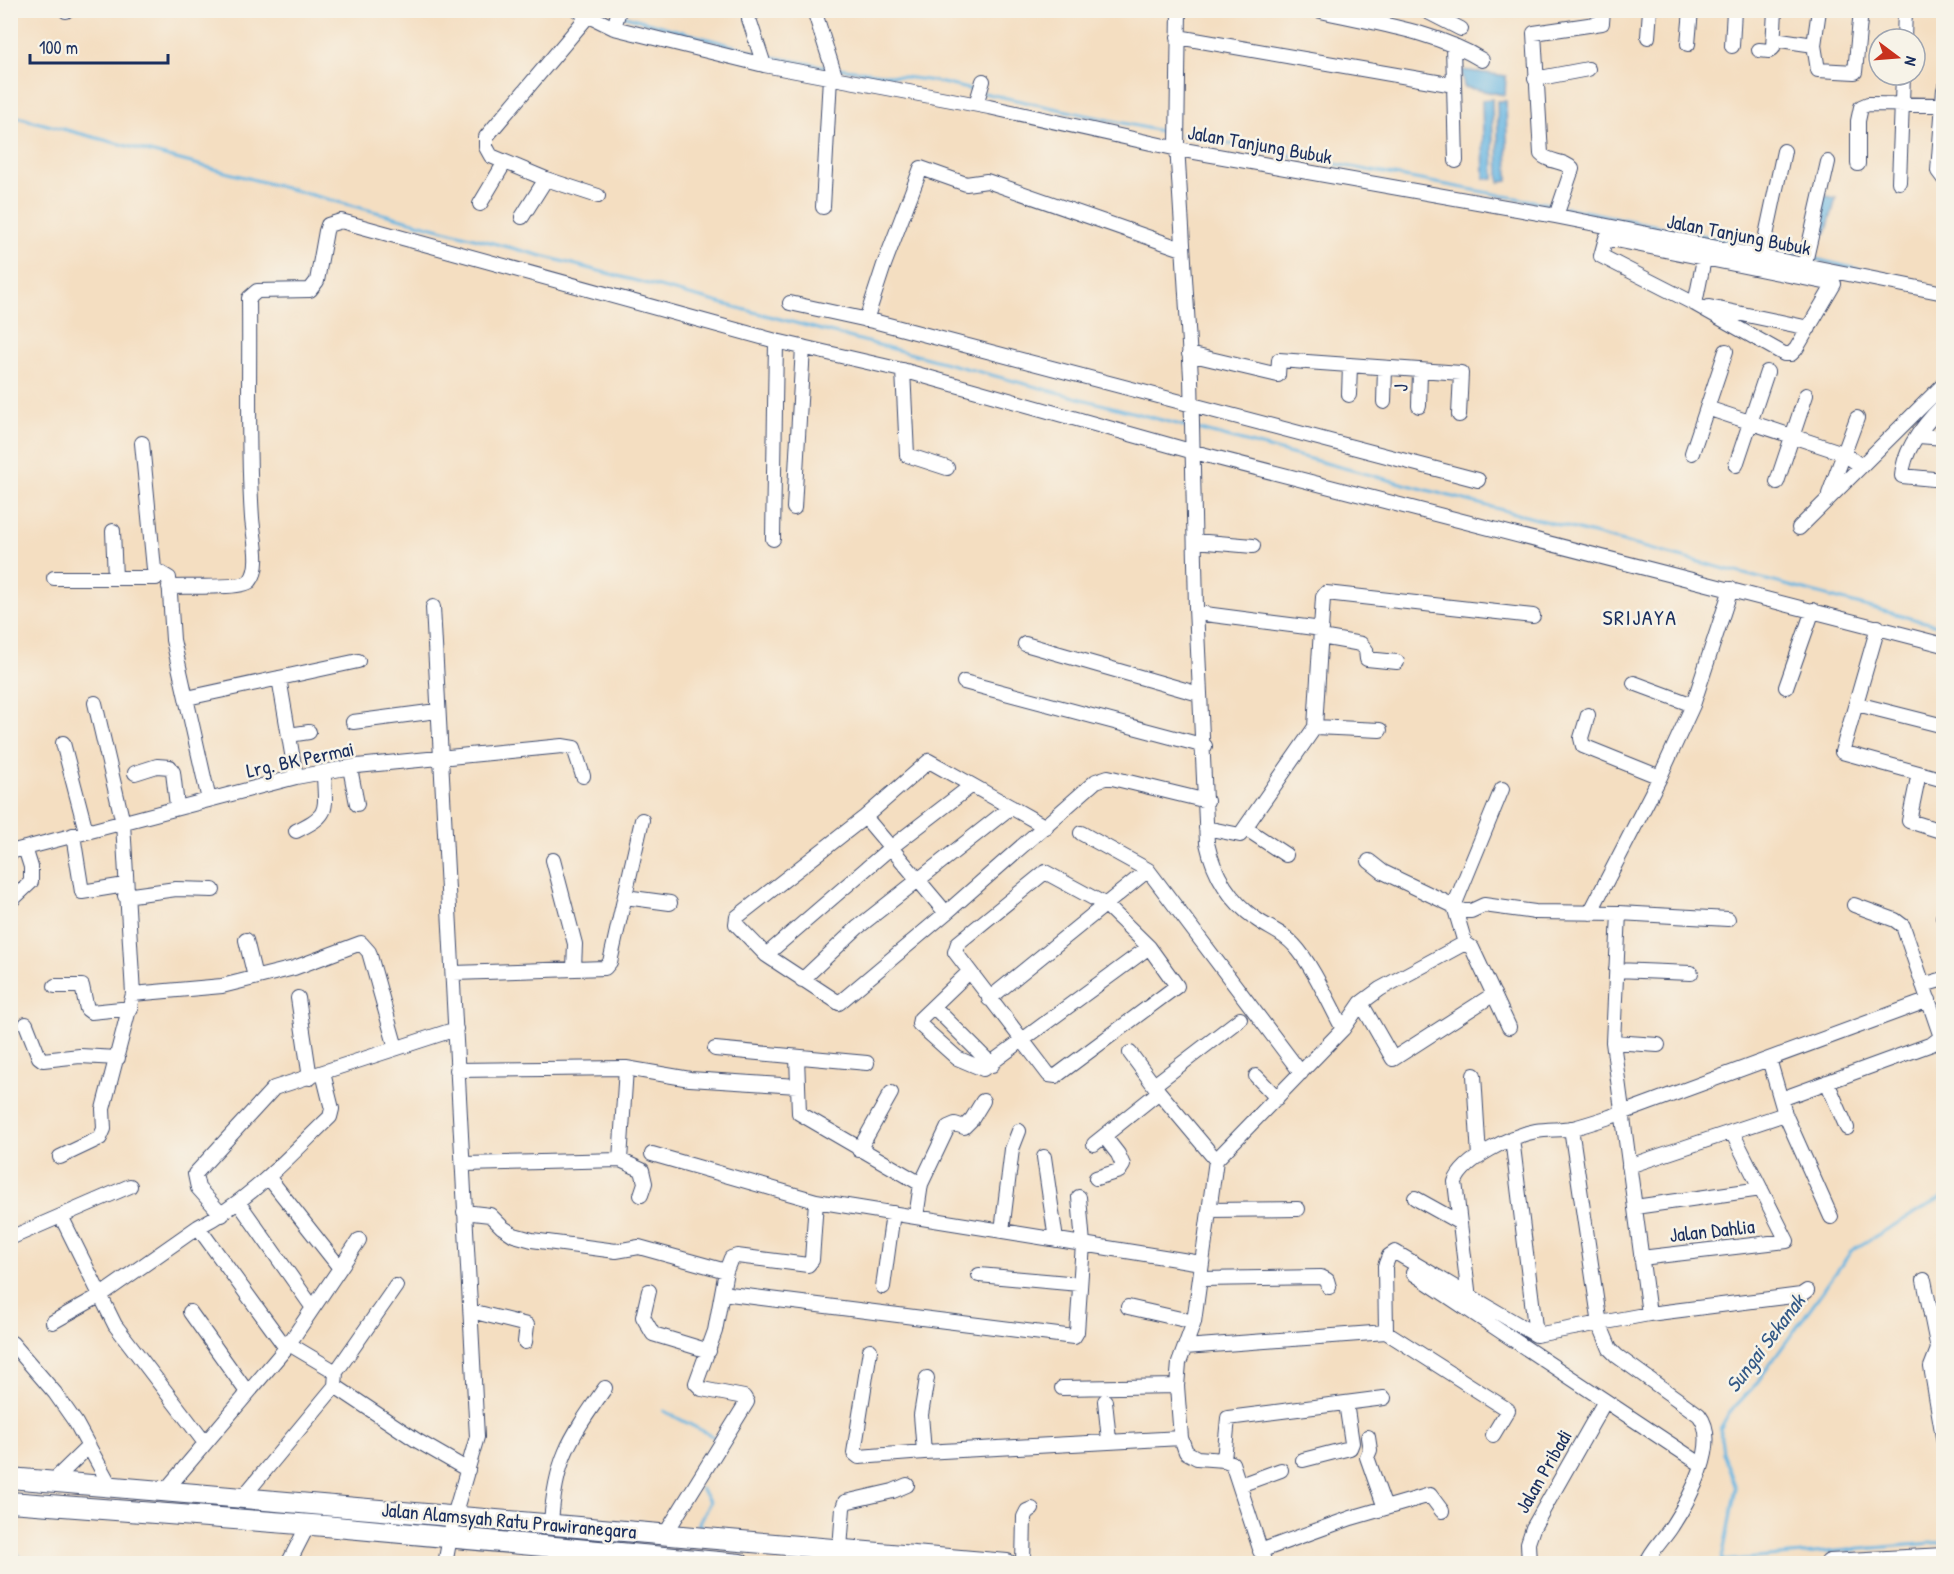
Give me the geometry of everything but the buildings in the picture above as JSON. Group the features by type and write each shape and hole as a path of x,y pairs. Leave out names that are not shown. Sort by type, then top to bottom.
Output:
{"highway":[{"name":"Jalan Alamsyah Ratu Prawiranegara","path":"10,1478 1007,1563"},
{"name":"Jalan Alamsyah Ratu Prawiranegara","path":"10,1502 308,1525 646,1560 740,1563"},
{"path":"1830,1563 1944,1558"}],"street":[{"path":"757,10 750,15 749,20 764,64"},
{"path":"814,10 832,71 823,207"},
{"path":"1179,10 1178,147 1193,448 1199,694 1205,746 1206,828 1212,865 1220,881 1235,900 1256,919 1294,944 1343,1029"},
{"path":"1317,10 1410,32 1453,45 1482,60"},
{"path":"1424,10 1461,29"},
{"path":"1560,207 1572,169 1568,165 1546,158 1541,154 1533,33 1602,23 1603,10"},
{"path":"1648,37 1650,10"},
{"path":"1688,44 1691,10"},
{"path":"1732,46 1734,10"},
{"path":"1760,50 1771,50 1774,39 1775,10"},
{"path":"1819,10 1814,45 1817,69 1854,72 1861,10"},
{"path":"1904,27 1905,10"},
{"path":"582,13 488,132 487,151 491,156 598,196"},
{"name":"Jalan Tanjung Bubuk","path":"582,13 617,20 764,64 832,71 1178,147 1560,207 1600,234 1708,256 1763,250 1804,264 1944,293"},
{"path":"1178,37 1454,85"},
{"path":"1774,39 1814,45"},
{"path":"1453,45 1456,161"},
{"path":"1535,79 1587,69"},
{"path":"976,104 982,81"},
{"path":"1899,182 1903,87"},
{"path":"1944,89 1942,148 1938,171 1944,179"},
{"path":"1858,164 1858,121 1861,107 1869,104 1943,105"},
{"path":"1763,250 1784,151"},
{"path":"480,204 506,162"},
{"path":"1804,264 1828,162"},
{"path":"866,320 921,168 966,184 987,181 1182,249"},
{"path":"522,217 546,178"},
{"path":"170,587 191,585 230,587 251,581 255,564 251,512 249,298 256,291 310,290 317,281 326,231 335,222 776,341 903,370 1944,645"},
{"path":"1600,234 1601,256 1695,304 1784,354 1794,352 1834,284 1708,256 1695,304"},
{"path":"790,303 866,320 1191,409 1478,480"},
{"path":"1695,304 1809,328"},
{"path":"773,539 776,341"},
{"path":"794,508 803,348"},
{"path":"1692,453 1726,351"},
{"path":"1189,354 1278,375 1279,360 1463,375 1459,416"},
{"path":"1349,395 1350,365"},
{"path":"1384,402 1385,368"},
{"path":"903,370 907,455 947,468"},
{"name":"J","path":"1419,406 1420,371"},
{"path":"1736,465 1767,372"},
{"path":"1799,528 1944,384"},
{"path":"1777,482 1806,395"},
{"path":"1944,404 1919,436 1902,466 1902,476 1944,480"},
{"path":"1707,408 1843,453 1861,466"},
{"path":"1828,499 1857,418"},
{"path":"1919,436 1944,438"},
{"path":"142,443 154,569 168,577 173,640 209,800"},
{"path":"112,531 115,578"},
{"path":"1195,541 1253,546"},
{"path":"54,578 156,578 162,574"},
{"path":"1590,913 1660,777 1693,705 1731,589"},
{"path":"1206,828 1240,835 1315,727 1323,597 1329,592 1533,616"},
{"path":"433,607 477,1437 454,1516 445,1563"},
{"path":"1786,687 1813,610"},
{"path":"1197,613 1322,633 1361,644 1366,650 1367,659 1397,662"},
{"path":"1878,627 1842,752 1944,780"},
{"path":"1025,644 1199,694"},
{"path":"187,698 358,661"},
{"path":"279,678 296,777"},
{"path":"964,682 1205,746"},
{"path":"1634,683 1693,705"},
{"path":"60,1157 100,1138 103,1134 103,1109 132,1001 123,823 95,703"},
{"path":"1857,704 1944,726"},
{"path":"352,722 437,711"},
{"path":"1588,715 1581,738 1583,746 1660,777"},
{"path":"1315,727 1380,730"},
{"path":"289,735 309,732"},
{"path":"63,743 79,833 81,892 176,888 213,890"},
{"name":"Lrg. BK Permai","path":"10,852 123,823 177,806 296,777 350,768 440,757 570,746 578,751 583,776"},
{"path":"1046,827 928,761 865,817 736,919 736,924 766,955 833,1001 840,1002 1046,827 1096,781 1105,777 1207,801"},
{"path":"135,773 157,766 170,767 173,772 177,806"},
{"path":"350,768 357,804"},
{"path":"1919,773 1909,821 1944,832"},
{"path":"296,831 319,820 323,812 324,774"},
{"path":"766,955 889,849 971,786"},
{"path":"1502,789 1454,906 1465,943 1472,948 1509,1027"},
{"path":"802,980 857,928 1011,807"},
{"path":"865,817 889,849 946,913"},
{"path":"453,973 601,969 608,965 642,820"},
{"path":"1245,828 1286,855"},
{"path":"1081,833 1148,870 1301,1072"},
{"path":"13,899 31,882 31,867 25,848"},
{"path":"553,860 575,944 574,968"},
{"path":"1369,861 1383,872 1463,911 1471,911 1484,905 1535,912 1619,913 1728,919"},
{"path":"989,999 1148,870"},
{"path":"1045,872 1106,905 1149,947 1177,988 1060,1075 1049,1075 956,956 958,943 1045,872"},
{"path":"624,897 670,903"},
{"path":"1781,1099 1939,1040 1941,1034 1903,926 1895,920 1854,905"},
{"path":"1619,913 1613,1042 1649,1314"},
{"path":"246,940 255,977"},
{"path":"55,986 82,986 87,1009 91,1012 132,1001 222,986 294,968 361,943 369,952 396,1048"},
{"path":"1442,1511 1431,1495 1385,1508 1263,1557 1232,1463 1193,1456 1186,1452 1181,1438 1177,1386 1179,1363 1194,1323 1216,1160 1343,1029 1361,1004 1380,989 1465,943"},
{"path":"969,972 920,1019 920,1025 957,1058 981,1069 992,1065 1020,1040 1149,947"},
{"path":"1616,970 1691,973"},
{"path":"1923,985 1944,979"},
{"path":"1361,1004 1393,1059 1494,994"},
{"path":"53,1322 100,1295 198,1227 239,1203 269,1178 330,1117 332,1109 317,1076 298,998"},
{"path":"1469,1298 1455,1182 1460,1171 1479,1157 1512,1138 1533,1132 1571,1128 1622,1113 1929,1000"},
{"path":"934,1006 992,1065"},
{"path":"1096,1178 1119,1171 1123,1165 1099,1140 1156,1088 1240,1019"},
{"path":"26,1024 39,1057 43,1060 80,1056 118,1058"},
{"path":"222,1215 198,1188 195,1174 274,1088 317,1076 456,1029"},
{"path":"1613,1042 1658,1045"},
{"path":"715,1049 867,1063"},
{"path":"1130,1053 1216,1160"},
{"path":"797,1057 797,1110 859,1150 921,1184"},
{"path":"1770,1059 1785,1114 1831,1217"},
{"path":"457,1070 626,1068 690,1079 797,1086"},
{"path":"620,1160 626,1068"},
{"path":"1474,1075 1479,1157"},
{"path":"1256,1076 1277,1098"},
{"path":"1827,1082 1847,1128"},
{"path":"859,1150 891,1093"},
{"path":"916,1217 921,1184 948,1127 955,1124 964,1127 969,1124 983,1101"},
{"path":"1629,1166 1785,1114"},
{"path":"1571,1128 1600,1325 1610,1350 1702,1419 1707,1441 1702,1465 1672,1526 1646,1563"},
{"path":"1002,1231 1012,1149 1020,1131"},
{"path":"1635,1208 1761,1189 1732,1132"},
{"path":"1512,1138 1536,1335"},
{"path":"652,1154 816,1200 1201,1263"},
{"path":"1044,1157 1056,1240"},
{"path":"464,1164 620,1160 642,1170 645,1183 641,1195"},
{"path":"269,1178 340,1268"},
{"path":"10,1238 130,1186"},
{"name":"Jalan Dahlia","path":"1641,1258 1787,1241 1761,1189"},
{"path":"722,1293 1068,1337 1077,1332 1083,1244 1079,1197"},
{"path":"1415,1197 1460,1223"},
{"path":"666,1533 747,1402 744,1397 702,1389 696,1385 696,1377 709,1352 726,1271 731,1258 737,1256 808,1265 812,1260 816,1200"},
{"path":"239,1203 313,1308"},
{"path":"1209,1210 1298,1209"},
{"path":"464,1212 490,1215 514,1235 532,1240 616,1251 639,1247 726,1271"},
{"path":"883,1287 893,1213"},
{"path":"61,1216 115,1325 205,1443"},
{"path":"198,1227 288,1346 336,1379 416,1440 468,1470"},
{"path":"164,1492 288,1346 359,1240"},
{"path":"1386,1332 1385,1266 1389,1256 1397,1253 1469,1298 1536,1335 1600,1325 1649,1314 1801,1295 1808,1291"},
{"path":"1389,1256 1702,1465"},
{"path":"979,1275 1079,1284"},
{"path":"1200,1279 1321,1277 1327,1280 1329,1287"},
{"path":"1924,1280 1941,1348 1931,1367 1944,1443"},
{"path":"243,1497 336,1379 396,1286"},
{"path":"649,1291 643,1317 653,1334 709,1352"},
{"path":"1128,1307 1194,1323"},
{"path":"471,1311 527,1325 525,1342"},
{"path":"190,1312 247,1392"},
{"path":"1185,1347 1386,1332 1508,1410 1493,1435"},
{"path":"12,1343 55,1393 89,1446 111,1487"},
{"path":"870,1350 854,1454 860,1456 1109,1440 1181,1438"},
{"path":"924,1452 921,1415 927,1378"},
{"path":"1062,1388 1177,1386"},
{"path":"551,1524 559,1464 580,1424 605,1388"},
{"path":"1224,1460 1227,1418 1384,1398"},
{"path":"1105,1401 1109,1440"},
{"name":"Jalan Pribadi","path":"1529,1563 1528,1543 1533,1528 1605,1401"},
{"path":"1303,1460 1350,1448 1352,1443 1346,1403"},
{"path":"1368,1437 1370,1451 1367,1456 1385,1508"},
{"path":"52,1482 89,1446"},
{"path":"1240,1485 1281,1470"},
{"path":"840,1549 845,1502 893,1491 907,1485"},
{"path":"1023,1563 1024,1517 1027,1511 1032,1509"},
{"path":"288,1563 308,1525"}],"water":[{"path":"1462,70 1506,76 1505,95 1464,87"},
{"path":"1492,99 1494,179 1484,178 1482,100"},
{"path":"1497,101 1506,101 1508,181 1499,182"},
{"path":"1822,195 1836,198 1826,234 1813,232"}],"waterway":[{"path":"622,15 755,52"},
{"path":"767,56 828,67"},
{"path":"838,68 934,81 972,90"},
{"path":"984,93 1174,134"},
{"path":"10,115 1188,427"},
{"path":"1181,135 1554,205"},
{"path":"1564,207 1760,247"},
{"path":"1767,248 1801,256"},
{"path":"1811,258 1866,271"},
{"path":"1197,429 1944,627"},
{"name":"Sungai Sekanak","path":"1721,1564 1736,1488 1723,1453 1720,1429 1729,1413 1756,1384 1852,1250 1944,1196"},
{"path":"664,1411 718,1439"},
{"path":"701,1489 710,1502 698,1524 707,1529"},
{"path":"1721,1561 1944,1542"},
{"path":"10,1547 28,1564"}],"district":[{"name":"SRIJAYA","path":"1640,617"}]}
